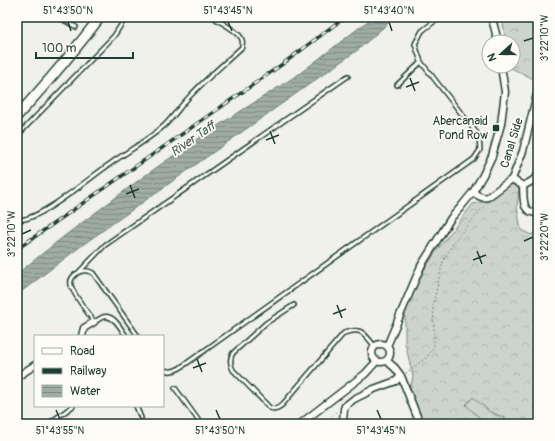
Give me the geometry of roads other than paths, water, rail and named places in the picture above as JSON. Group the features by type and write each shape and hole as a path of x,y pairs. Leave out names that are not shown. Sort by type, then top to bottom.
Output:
{"main road":[{"path":"17,116 55,74 100,17"}],"street":[{"path":"491,17 496,34"},
{"path":"387,346 421,266 451,218 473,192 492,156 501,124 504,92 502,74"},
{"name":"Canal Side","path":"512,179 523,152 538,90"},
{"path":"523,186 538,176"},
{"path":"473,192 485,198 512,179 523,186"},
{"path":"523,186 524,205 526,209 533,213 538,213"},
{"path":"82,335 84,328 94,322"},
{"path":"379,344 384,344 387,346 391,353 389,359 382,363 376,362 372,357 374,347 379,344"},
{"path":"387,361 401,376 420,424"},
{"path":"300,424 365,374 376,362"},
{"path":"18,375 34,366"},
{"path":"344,424 345,406 354,399 374,389 396,382 401,376"}],"lane":[{"path":"58,17 76,27"},
{"path":"17,136 114,36 126,17"},
{"path":"164,370 172,371 180,368 474,159 480,150 479,136 421,62 416,44 422,31 440,17"},
{"path":"17,219 25,220 41,213 151,136 166,123 190,95 242,46 242,38 216,19"},
{"path":"397,84 421,62"},
{"path":"125,335 114,320 109,317 103,317 94,322 72,290 72,278 105,245 348,76"},
{"path":"79,272 89,271 93,273 137,335"},
{"path":"294,305 266,323 233,353 230,359 233,370 273,410 282,405 344,333 353,330 363,332 374,347"},
{"path":"174,388 201,424"},
{"path":"48,424 72,407"},
{"path":"136,407 141,418"}],"water":[{"path":"373,17 395,17 359,49 81,246 17,295 17,274 63,237 143,177 200,137 299,74"}],"railway":[{"path":"17,249 284,63 345,17"}],"place":[{"name":"Abercanaid Pond Row","path":"496,128"}],"water label":[{"name":"River Taff","path":"193,139"}]}
